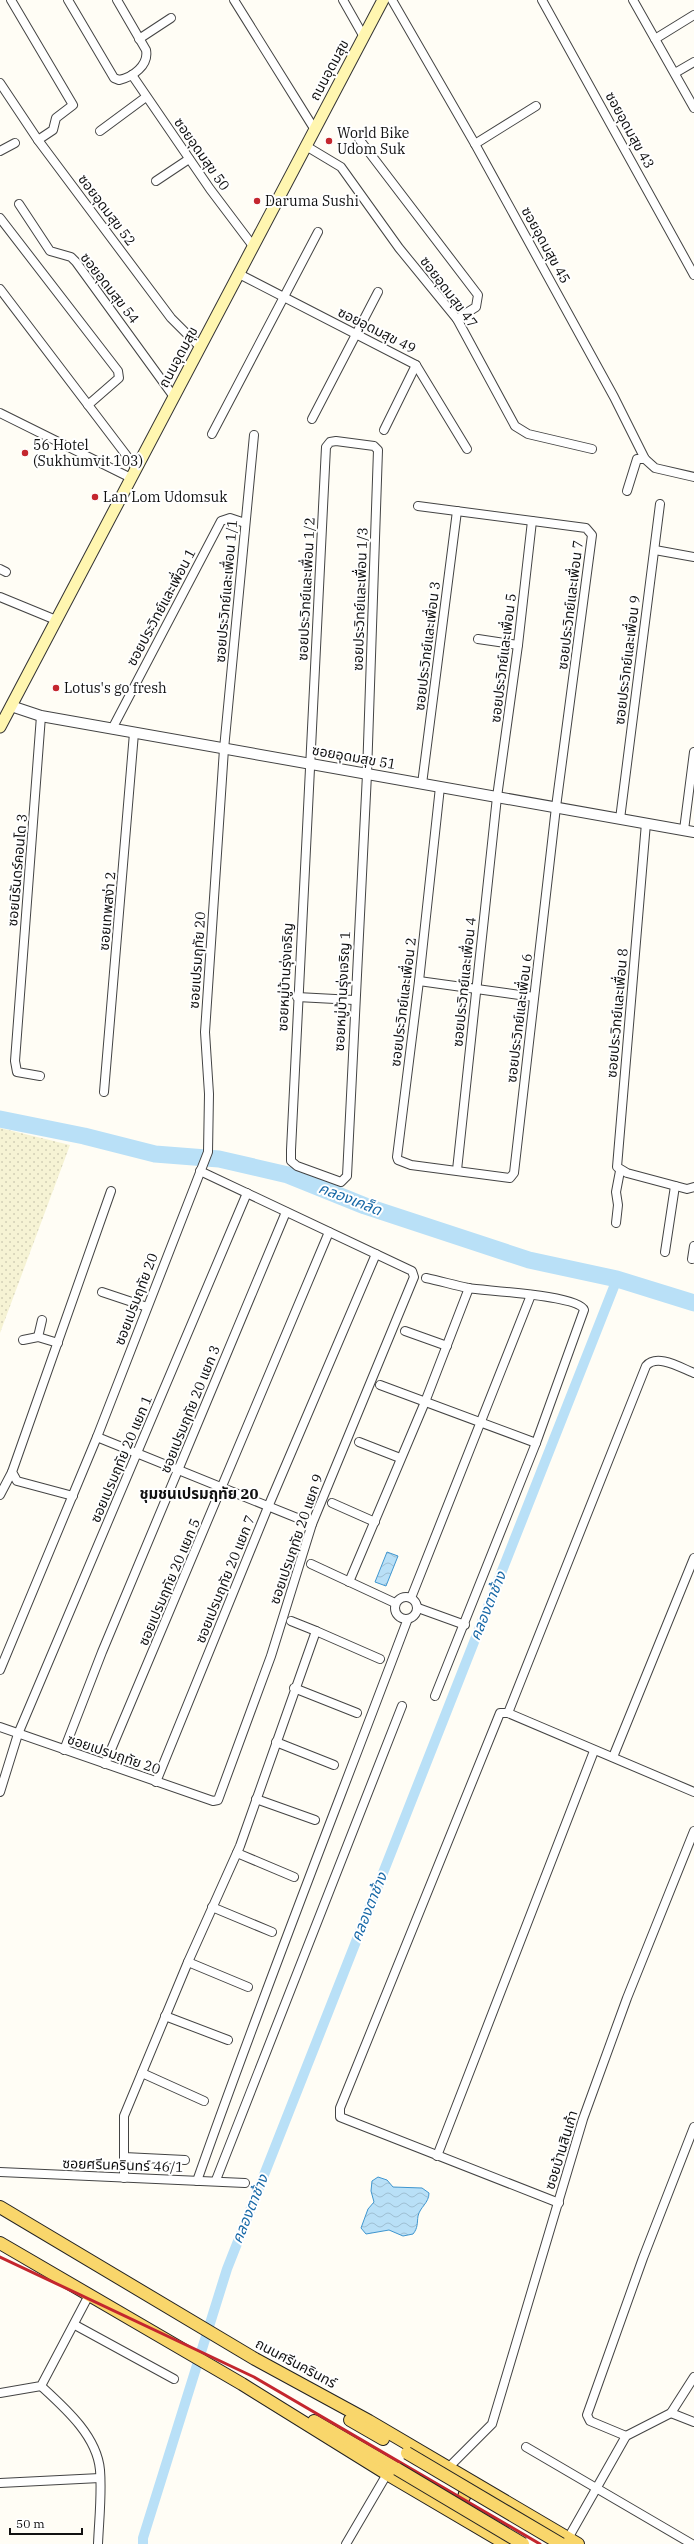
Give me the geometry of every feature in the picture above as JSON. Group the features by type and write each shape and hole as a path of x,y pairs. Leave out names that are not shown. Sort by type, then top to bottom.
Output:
{"main road":[{"name":"ถนนอุดมสุข","path":"0,727 383,0"},
{"name":"ถนนศรีนครินทร์","path":"0,2207 255,2359 343,2406 568,2542"},
{"path":"0,2243 242,2384 302,2414 392,2472 438,2504 506,2544"},
{"path":"255,2359 407,2453 568,2542"},
{"path":"438,2504 457,2504 462,2500 466,2490 452,2471"},
{"path":"392,2472 523,2544"}],"street":[{"path":"11,0 73,105 56,118 53,130 38,140"},
{"path":"68,0 114,78 119,80 132,75 147,58 139,39 118,0"},
{"path":"234,0 315,130"},
{"path":"343,0 364,36"},
{"name":"ซอยอุดมสุข 45","path":"392,0 475,144 614,397 641,459"},
{"name":"ซอยอุดมสุข 43","path":"542,0 694,275"},
{"path":"633,0 694,108"},
{"path":"655,39 694,15"},
{"path":"139,39 171,18"},
{"path":"675,74 694,62"},
{"name":"ซอยอุดมสุข 50","path":"132,75 189,158 253,246"},
{"name":"ซอยอุดมสุข 52","path":"0,83 38,140 171,318 200,347"},
{"path":"100,131 146,97"},
{"path":"475,144 536,106"},
{"path":"359,139 478,295 476,307 457,319"},
{"path":"0,151 15,143"},
{"name":"ซอยอุดมสุข 47","path":"306,146 342,167 399,248 457,319 515,426 528,434 592,449"},
{"path":"156,181 189,158"},
{"name":"ซอยอุดมสุข 54","path":"19,204 50,251 71,257 76,262 174,398"},
{"path":"0,218 118,371 119,378 88,405"},
{"path":"212,434 318,232"},
{"name":"ซอยอุดมสุข 49","path":"239,274 416,365 467,449"},
{"path":"0,289 88,405 133,473"},
{"path":"312,419 378,292"},
{"path":"384,430 416,365"},
{"path":"0,413 133,473"},
{"name":"ซอยประวิทย์และเพื่อน 1/1","path":"224,749 254,435"},
{"name":"ซอยประวิทย์และเพื่อน 1/2","path":"310,764 326,447 330,442 336,441 355,444"},
{"name":"ซอยประวิทย์และเพื่อน 1/3","path":"355,444 374,446 378,450 367,774"},
{"path":"627,491 641,459 655,468 694,477"},
{"name":"ซอยประวิทย์และเพื่อน 9","path":"620,819 660,504"},
{"name":"ซอยประวิทย์และเพื่อน 7","path":"418,506 586,528 592,534 556,807"},
{"name":"ซอยประวิทย์และเพื่อน 3","path":"422,784 457,511"},
{"name":"ซอยประวิทย์และเพื่อน 1","path":"112,729 221,521 230,518 245,523"},
{"name":"ซอยประวิทย์และเพื่อน 5","path":"497,797 518,645 532,521"},
{"path":"655,550 694,557"},
{"path":"0,597 56,620"},
{"path":"478,639 518,645"},
{"name":"ซอยอุดมสุข 51","path":"11,706 41,716 689,831"},
{"name":"ซอยนิรันดร์คอนโด 3","path":"40,1076 17,1072 15,1061 41,716"},
{"name":"ซอยเทพสง่า 2","path":"104,1092 134,733"},
{"name":"ซอยเปรมฤทัย 20","path":"0,1670 97,1437 200,1171 206,1162 208,1152 210,1094 205,1032 224,749"},
{"path":"689,831 694,752"},
{"name":"ซอยหมู่บ้านรุ่งเจริญ","path":"310,764 297,997 291,1161 297,1166 318,1174"},
{"name":"ซอยหมู่บ้านรุ่งเจริญ 1","path":"318,1174 341,1182 347,1176 354,1000 367,774"},
{"name":"ซอยประวิทย์และเพื่อน 2","path":"440,787 419,981 397,1157 398,1160 411,1165 457,1170"},
{"name":"ซอยประวิทย์และเพื่อน 4","path":"457,1170 497,797"},
{"name":"ซอยประวิทย์และเพื่อน 6","path":"457,1170 503,1177 513,1176 556,807"},
{"name":"ซอยประวิทย์และเพื่อน 8","path":"616,1223 618,1205 616,1192 620,1171 617,1168 646,823"},
{"path":"419,981 534,997"},
{"path":"297,997 354,1000"},
{"path":"200,1171 376,1254"},
{"path":"620,1171 687,1190 694,1187"},
{"path":"665,1252 675,1186"},
{"path":"0,1495 12,1472 111,1192"},
{"name":"ซอยเปรมฤทัย 20 แยก 1","path":"0,1792 18,1734 247,1193"},
{"name":"ซอยเปรมฤทัย 20 แยก 3","path":"64,1750 102,1652 286,1212"},
{"name":"ซอยเปรมฤทัย 20 แยก 5","path":"105,1764 223,1488 329,1232"},
{"path":"692,1259 694,1246"},
{"name":"ซอยเปรมฤทัย 20 แยก 9","path":"219,1798 271,1656 312,1524 414,1277 412,1271 376,1254"},
{"name":"ซอยเปรมฤทัย 20 แยก 7","path":"156,1782 268,1507 376,1254"},
{"path":"426,1278 469,1288 531,1295 578,1303 584,1310 536,1443 436,1696"},
{"path":"349,1582 375,1522 400,1458 425,1402 469,1288"},
{"path":"102,1292 147,1307"},
{"path":"411,1598 531,1295"},
{"path":"38,1337 42,1320"},
{"path":"405,1331 446,1346"},
{"path":"24,1340 38,1337 58,1343"},
{"path":"508,1713 646,1366 650,1362 659,1360 694,1373"},
{"path":"380,1385 536,1443"},
{"path":"97,1437 312,1524"},
{"path":"359,1442 400,1458"},
{"path":"12,1472 17,1481 73,1496"},
{"path":"332,1503 375,1522"},
{"path":"613,1757 694,1558"},
{"path":"311,1564 396,1603"},
{"path":"396,1603 405,1597 411,1598 418,1608 465,1625"},
{"path":"396,1603 396,1615 407,1620"},
{"path":"197,2181 246,2042 313,1873 407,1620 415,1616 418,1608"},
{"path":"291,1621 380,1659"},
{"path":"124,2178 124,2116 165,2016 236,1853 294,1688 316,1631"},
{"path":"294,1688 357,1713"},
{"path":"216,2180 402,1706"},
{"path":"559,2203 340,2117 339,2113 500,1713 508,1713 594,1751 613,1757 694,1792"},
{"name":"ซอยเปรมฤทัย 20","path":"0,1727 213,1801 219,1798"},
{"path":"276,1742 334,1765"},
{"path":"437,2156 594,1751"},
{"path":"256,1799 315,1820"},
{"name":"ซอยบ้านสินเก้า","path":"452,2471 492,2424 583,2119 627,1998 694,1831"},
{"path":"236,1853 294,1877"},
{"path":"212,1907 272,1932"},
{"path":"188,1962 248,1987"},
{"path":"165,2016 228,2040"},
{"path":"142,2073 204,2101"},
{"path":"624,2439 590,2421 587,2415 643,2258 694,2127"},
{"path":"124,2157 185,2160"},
{"name":"ซอยศรีนครินทร์ 46/1","path":"0,2172 197,2181 216,2180 244,2183"},
{"path":"42,2386 75,2325 89,2295"},
{"path":"75,2325 174,2379"},
{"path":"568,2542 624,2439 671,2413 694,2377"},
{"path":"0,2393 42,2386"},
{"path":"42,2386 91,2440 100,2469 98,2544"},
{"path":"671,2413 694,2422"},
{"path":"526,2447 692,2544"},
{"path":"346,2544 392,2472"},
{"path":"0,2482 100,2478"}],"shaded area":[{"path":"0,1128 70,1145 0,1333"}],"water":[{"path":"387,1552 398,1556 386,1586 375,1582"},
{"path":"378,2177 387,2180 393,2187 422,2188 429,2193 428,2200 419,2213 417,2228 413,2234 403,2236 389,2230 366,2234 361,2228 368,2209 374,2202 371,2191 372,2181"}],"waterway":[{"name":"คลองเคล็ด","path":"0,1119 84,1136 155,1154 219,1159 288,1175 365,1206 529,1260 617,1279 694,1303"},
{"name":"คลองตาช้าง","path":"143,2544 143,2538 227,2269 617,1279"}],"railway":[{"path":"0,2257 254,2377 540,2544"}],"place":[{"name":"World Bike Udom Suk","path":"329,141"},
{"name":"Daruma Sushi","path":"257,201"},
{"name":"56 Hotel (Sukhumvit 103)","path":"25,453"},
{"name":"Lan Lom Udomsuk","path":"95,497"},
{"name":"Lotus's go fresh","path":"56,688"}],"district":[{"name":"ชุมชนเปรมฤทัย 20","path":"199,1494"}]}
